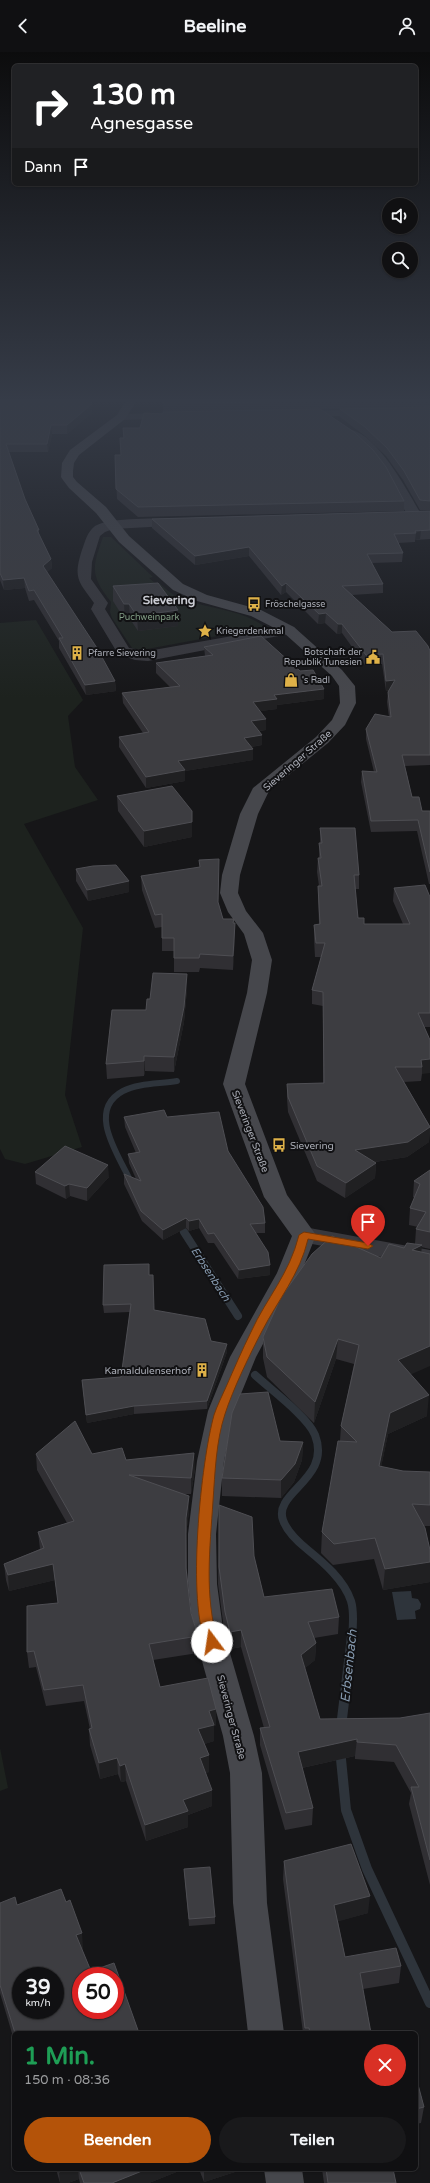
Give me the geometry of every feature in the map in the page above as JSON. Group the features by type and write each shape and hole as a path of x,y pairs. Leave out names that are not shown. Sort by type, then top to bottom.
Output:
{"main road":[{"name":"Sieveringer Straße","path":"88,498 101,510 111,525 124,539 167,578 187,592 222,604 256,613 289,630 337,673 347,686 348,703 339,722 322,740 262,788 249,814 231,875 229,893 237,912 253,934 262,960 257,993 234,1084 276,1197 304,1235 299,1255 292,1272 256,1331 220,1414 210,1466 202,1568 208,1628 241,1743 246,1776 248,1870 254,1939 266,2031"},
{"path":"283,2171 285,2183"}],"street":[{"path":"405,498 415,516"},
{"path":"399,516 430,515"},
{"path":"194,521 111,525 100,529 94,535 85,562 84,580 101,603 98,609 123,651 135,655 148,656 289,630"},
{"path":"304,1235 430,1258"}],"green space":[{"name":"Puchweinpark","path":"103,537 111,537 153,577 149,578 155,583 159,583 178,597 195,603 237,613 256,621 265,627 142,650 132,648 112,618 110,612 111,602 96,578 95,564"},
{"path":"36,620 83,700 68,716 75,767 98,800 24,824 83,928 65,1095 82,1147 25,1164 5,1159 0,1149 0,623"},
{"path":"0,1748 8,1788 0,1791"}],"shaded area":[{"path":"411,1591 412,1598 418,1599 421,1604 420,1609 415,1611 416,1619 397,1620 392,1592"}],"building":[{"path":"0,498 25,498 39,530 37,530 51,559 43,566 97,648 115,681 85,685 59,638 63,638 34,590 29,591 24,578 3,580 0,573"},
{"path":"128,498 403,498 404,501 138,507"},
{"path":"419,498 430,498 430,501 420,500"},
{"path":"430,511 430,530 415,531 416,533 394,534 403,553 367,554 383,584 342,586 392,632 416,631 428,646 430,651 430,755 402,755 412,797 419,797 422,811 430,811 430,872 418,820 371,821 362,771 377,772 366,729 375,714 391,717 388,692 395,680 386,681 383,654 366,655 342,624 338,624 326,613 319,614 286,583 282,586 249,547 195,556 152,519"},
{"path":"158,583 178,610 137,616 129,604 124,604 113,586"},
{"path":"261,636 300,671 313,670 324,689 274,695 277,699 253,702 266,719 251,721 262,735 244,738 253,749 178,761 185,770 146,777 119,737 149,732 122,693 180,686 156,663 213,655 204,647"},
{"path":"172,786 192,811 192,822 144,831 117,796"},
{"path":"320,828 355,828 359,875 354,875 358,918 364,918 364,924 410,924 394,888 425,885 430,897 430,1013 418,1013 430,1040 430,1059 421,1060 422,1067 395,1067 430,1127 408,1142 355,1150 376,1163 346,1183 317,1166 288,1097 287,1084 324,1083 323,992 312,990 325,943 316,943 314,925 320,924 318,886 322,886 318,858 321,858 319,843 322,843"},
{"path":"219,859 218,902 223,919 234,919 233,956 200,954 199,958 174,958 174,938 162,938 162,914 155,915 141,876 200,867 199,860"},
{"path":"116,865 129,881 87,890 76,869 93,866"},
{"path":"153,973 187,974 184,1007 174,1057 144,1056 144,1061 106,1064 112,1010 146,1010 147,999 150,999"},
{"path":"164,1110 167,1117 219,1112 228,1151 263,1207 265,1223 250,1224 268,1252 270,1265 239,1270 214,1233 208,1234 199,1219 189,1221 186,1218 163,1230 141,1211 124,1174 141,1181 128,1154 140,1152 124,1117"},
{"path":"65,1146 108,1165 87,1188 69,1184 65,1186 35,1172"},
{"path":"430,1170 430,1232 416,1229 426,1212 410,1208 420,1184 414,1181"},
{"path":"332,1236 381,1258 389,1244 404,1248 407,1243 422,1245 412,1250 430,1254 430,1346 398,1360 429,1395 390,1413 379,1466 403,1471 430,1472 430,1505 412,1504 425,1528 430,1550 430,1562 385,1569 375,1538 334,1544 322,1532 338,1441 357,1442 341,1426 359,1345 338,1339 315,1402 267,1357 263,1337 281,1297 312,1254"},
{"path":"149,1264 149,1275 153,1275 154,1310 205,1319 211,1341 227,1344 207,1401 134,1406 86,1415 82,1380 121,1377 131,1304 103,1305 104,1265"},
{"path":"268,1392 280,1441 303,1442 295,1464 281,1480 222,1478 232,1413 240,1394"},
{"path":"75,1421 92,1454 122,1448 126,1460 194,1453 191,1478 129,1475 189,1496 186,1518 186,1568 191,1613 198,1636 149,1644 160,1687 208,1678 216,1709 209,1711 214,1725 198,1729 209,1755 200,1758 212,1790 183,1800 188,1811 145,1825 125,1764 120,1766 117,1758 99,1763 89,1729 92,1728 83,1685 44,1690 34,1651 27,1652 27,1606 58,1603 53,1564 8,1575 4,1564 44,1548 38,1532 74,1521 36,1454"},
{"path":"219,1505 252,1517 254,1556 264,1597 332,1589 339,1617 308,1622 316,1643 301,1655 320,1719 400,1718 430,1713 430,1860 411,1787 419,1787 396,1745 357,1742 357,1739 298,1752 313,1808 286,1813 260,1728 270,1727 241,1630 230,1632 225,1612 219,1567"},
{"path":"351,1844 370,1896 334,1905 345,1957 396,1948 401,1966 360,1973 371,2031 310,2031 309,2028 305,2028 284,1861"},
{"path":"210,1867 215,1917 189,1919 184,1869"},
{"path":"61,1889 66,1902 70,1900 82,1933 76,1935 89,1967 72,1967 72,2019 124,2019 124,1991 138,2031 14,2031 0,1985 0,1903 15,1897 17,1905"},
{"path":"114,1963 115,1967 102,1967"},
{"path":"418,2084 424,2107 418,2108"},
{"path":"80,2171 142,2171 112,2183 84,2183"},
{"path":"326,2171 393,2171 396,2183 328,2183"}],"waterway":[{"name":"Erbsenbach","path":"129,1178 112,1144 108,1132 106,1120 107,1109 112,1099 129,1088 177,1081"},
{"name":"Erbsenbach","path":"184,1232 238,1316"},
{"name":"Erbsenbach","path":"255,1375 297,1412 305,1420 315,1435 318,1450 316,1463 310,1474 286,1501 282,1510 283,1520 287,1529 300,1544 327,1566 344,1586 352,1605 352,1637"},
{"name":"Erbsenbach","path":"341,1727 352,1636"},
{"name":"Erbsenbach","path":"340,1749 346,1810 367,1869 430,2003"}],"place":[{"name":"Fröschelgasse","path":"254,604"},
{"name":"Kriegerdenkmal","path":"205,631"},
{"name":"Pfarre Sievering","path":"77,653"},
{"name":"Botschaft der Republik Tunesien","path":"373,657"},
{"name":"'s Radl","path":"291,680"},
{"name":"Sievering","path":"279,1145"},
{"name":"Kamaldulenserhof","path":"202,1370"}],"district":[{"name":"Sievering","path":"169,600"}],"route":[{"path":"212,1642 203,1597 202,1568 204,1524 210,1466 214,1438 220,1414 256,1331 292,1272 299,1255 304,1235 368,1246"}]}
